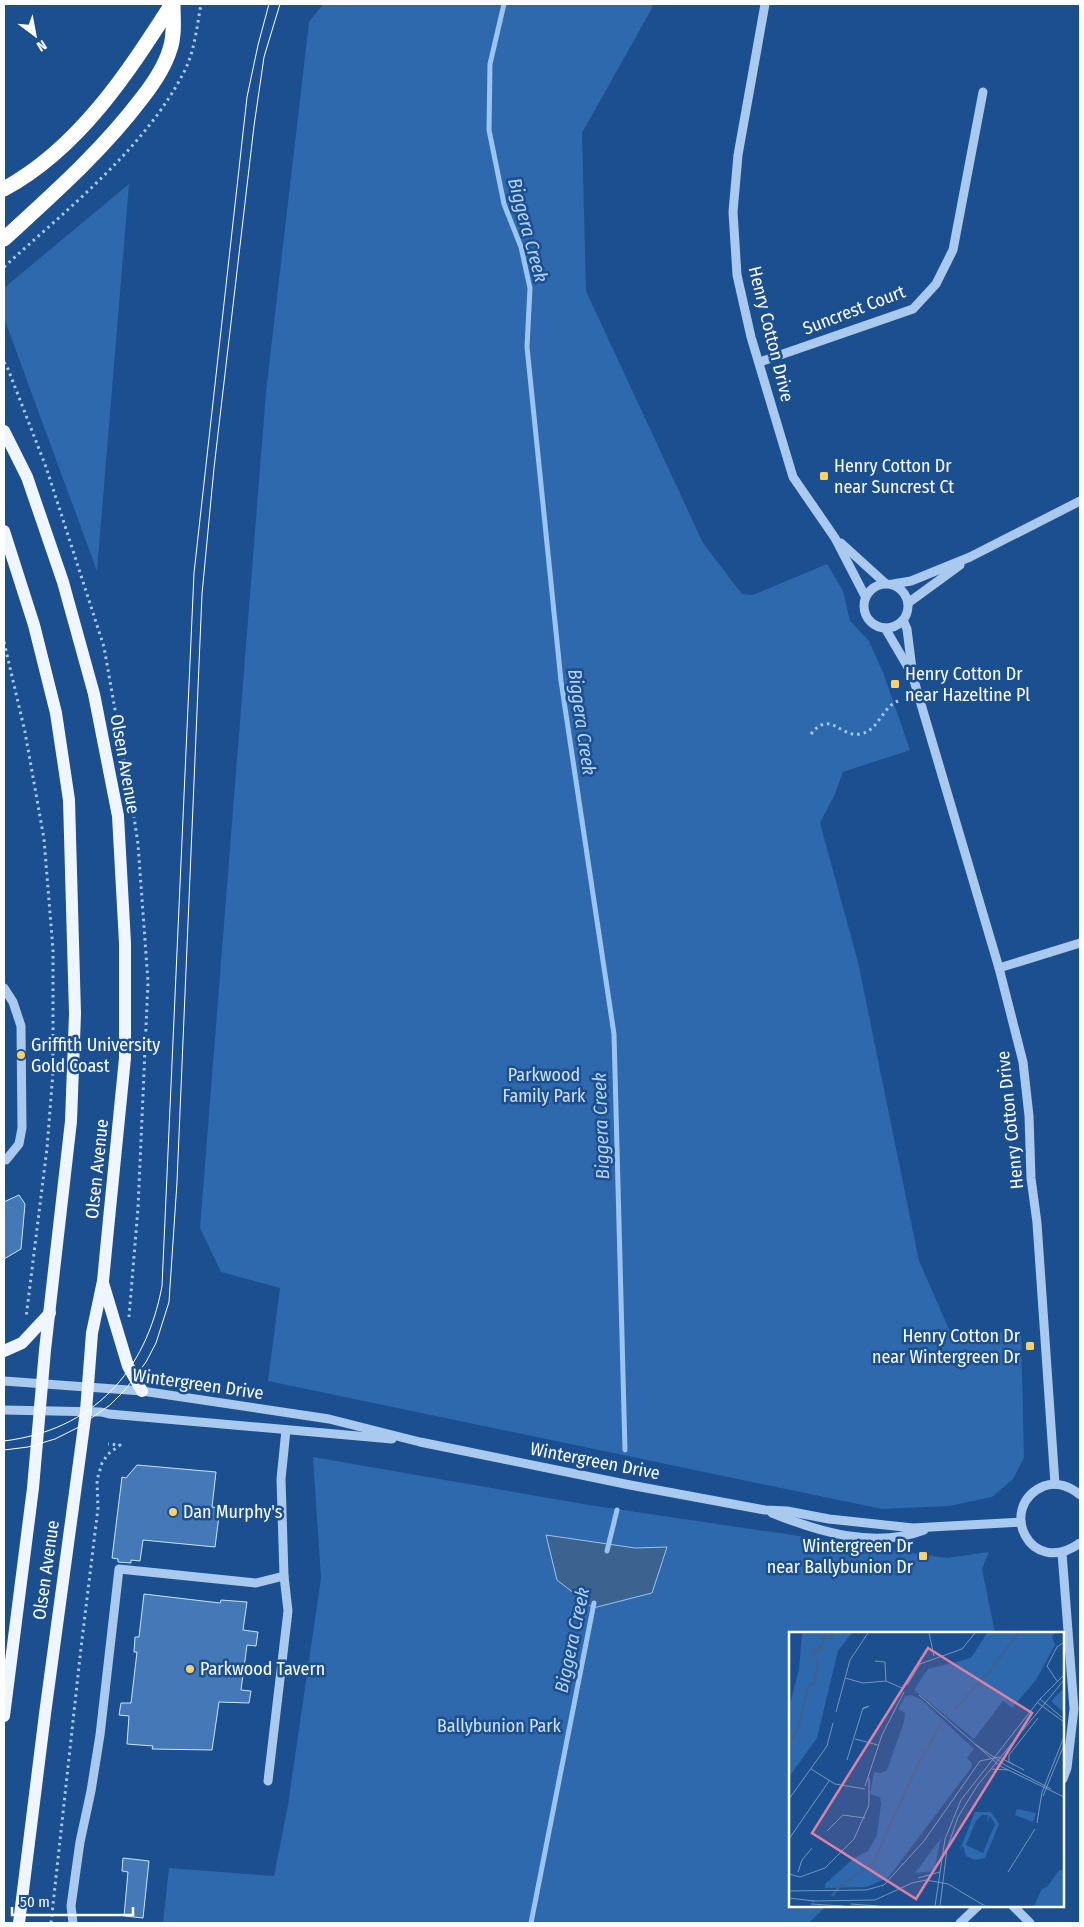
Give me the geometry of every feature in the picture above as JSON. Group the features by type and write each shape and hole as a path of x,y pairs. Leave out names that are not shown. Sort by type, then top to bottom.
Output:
{"highway":[{"path":"4,189 34,170 59,150 91,118 149,41 172,4"},
{"path":"4,239 96,152 126,119 150,88 170,52 172,43 172,4"}],"main road":[{"name":"Olsen Avenue","path":"4,431 27,477 63,582 94,694 118,816 125,943 125,1058 103,1281 92,1333 89,1388 19,1923"},
{"name":"Olsen Avenue","path":"4,531 34,625 56,713 70,800 75,1014 72,1101 42,1385 33,1494 4,1716"},
{"path":"103,1281 128,1366 142,1391"},
{"path":"4,1351 22,1343 50,1313"}],"street":[{"name":"Henry Cotton Drive","path":"765,4 738,155 733,212 737,275 752,337 793,477 836,538 865,596"},
{"name":"Suncrest Court","path":"760,362 913,309 936,284 953,250 982,92"},
{"path":"889,584 904,591 908,603 906,614 904,620 898,624 885,628 877,627 866,617 863,603 865,596 873,587 889,584 911,582 970,557 1080,501"},
{"name":"Henry Cotton Drive","path":"836,538 889,584"},
{"path":"908,603 970,557"},
{"name":"Henry Cotton Drive","path":"904,620 907,629 913,677 999,968 1023,1062 1031,1178 1037,1222 1055,1484"},
{"name":"Henry Cotton Drive","path":"885,628 913,677"},
{"path":"999,968 1080,943"},
{"path":"4,988 13,1002 21,1026 22,1128 19,1144 6,1160"},
{"name":"Wintergreen Drive","path":"4,1381 142,1391 329,1419 420,1442 764,1510 787,1511 862,1523 929,1528 1020,1522"},
{"name":"Wintergreen Drive","path":"4,1410 41,1412 86,1411 420,1442"},
{"path":"268,1780 288,1611 284,1576 281,1479 286,1430"},
{"path":"1080,1495 1072,1489 1055,1484 1036,1490 1023,1505 1020,1522 1028,1540 1041,1551 1050,1554 1062,1553 1080,1543"},
{"name":"Wintergreen Drive","path":"764,1510 829,1532 872,1538 893,1539 909,1536 929,1528"},
{"path":"1062,1553 1074,1709 1067,1768 1064,1776"},
{"path":"73,1923 71,1906 80,1842 100,1735 119,1569 256,1583 284,1576"},
{"path":"960,1923 977,1907"},
{"path":"1014,1907 1030,1923"}],"path":[{"path":"4,642 25,732 44,839 53,950 53,1072 49,1129 28,1307 24,1321"},
{"path":"810,734 822,724 831,723 851,734 861,734 873,728 885,710 898,701"},
{"path":"51,1923 98,1508 97,1480 102,1463 108,1454 120,1445 108,1444"}],"green space":[{"name":"Parkwood Family Park","path":"323,4 653,4 582,133 586,291 703,543 742,594 753,595 827,564 843,591 850,621 869,641 884,675 910,750 843,772 835,794 820,823 858,962 919,1261 952,1336 1021,1331 1024,1458 1013,1479 992,1497 949,1506 882,1509 268,1381 280,1288 221,1272 200,1228 266,392 309,22"},
{"path":"129,184 97,571 4,318 4,288"},
{"name":"Ballybunion Park","path":"313,1457 589,1505 947,1558 989,1552 982,1569 995,1632 789,1632 789,1907 825,1907 809,1923 163,1923 169,1868 274,1876 288,1805 321,1578"}],"shaded area":[{"path":"546,1535 635,1548 667,1547 652,1593 593,1608 557,1580"}],"building":[{"path":"19,1195 25,1204 21,1249 4,1259 4,1202"},
{"path":"137,1465 216,1472 212,1507 220,1508 215,1547 143,1540 140,1561 131,1560 131,1563 118,1562 118,1559 112,1558 122,1477 126,1478"},
{"name":"Parkwood Tavern","path":"144,1594 220,1603 221,1600 247,1602 243,1630 258,1632 256,1646 247,1645 241,1690 251,1691 249,1703 219,1702 212,1750 152,1749 153,1746 127,1744 129,1716 119,1715 121,1703 131,1703 137,1652 134,1652 135,1637 139,1637"},
{"path":"123,1858 149,1861 143,1918 124,1916 128,1872 122,1871"}],"waterway":[{"name":"Biggera Creek","path":"504,4 490,64 489,130 504,204 521,247 530,288 527,347 561,681 614,1034 625,1450"},
{"name":"Biggera Creek","path":"607,1551 617,1510"},
{"name":"Biggera Creek","path":"531,1923 594,1603"}],"tram line":[{"path":"4,1441 36,1435 64,1424 89,1410 110,1392 128,1370 143,1345 154,1317 162,1286 194,573 247,97 269,4"},
{"path":"4,1450 28,1447 55,1439 77,1428 110,1405 125,1390 146,1362 156,1343 169,1302 177,1182 202,594 214,468 254,126 264,57 280,4"}],"place":[{"name":"Henry Cotton Dr near Suncrest Ct","path":"824,476"},
{"name":"Henry Cotton Dr near Hazeltine Pl","path":"895,684"},
{"name":"Griffith University Gold Coast","path":"21,1055"},
{"name":"Henry Cotton Dr near Wintergreen Dr","path":"1030,1346"},
{"name":"Dan Murphy's","path":"173,1512"},
{"name":"Wintergreen Dr near Ballybunion Dr","path":"923,1556"},
{"name":"Parkwood Tavern","path":"190,1669"}]}
